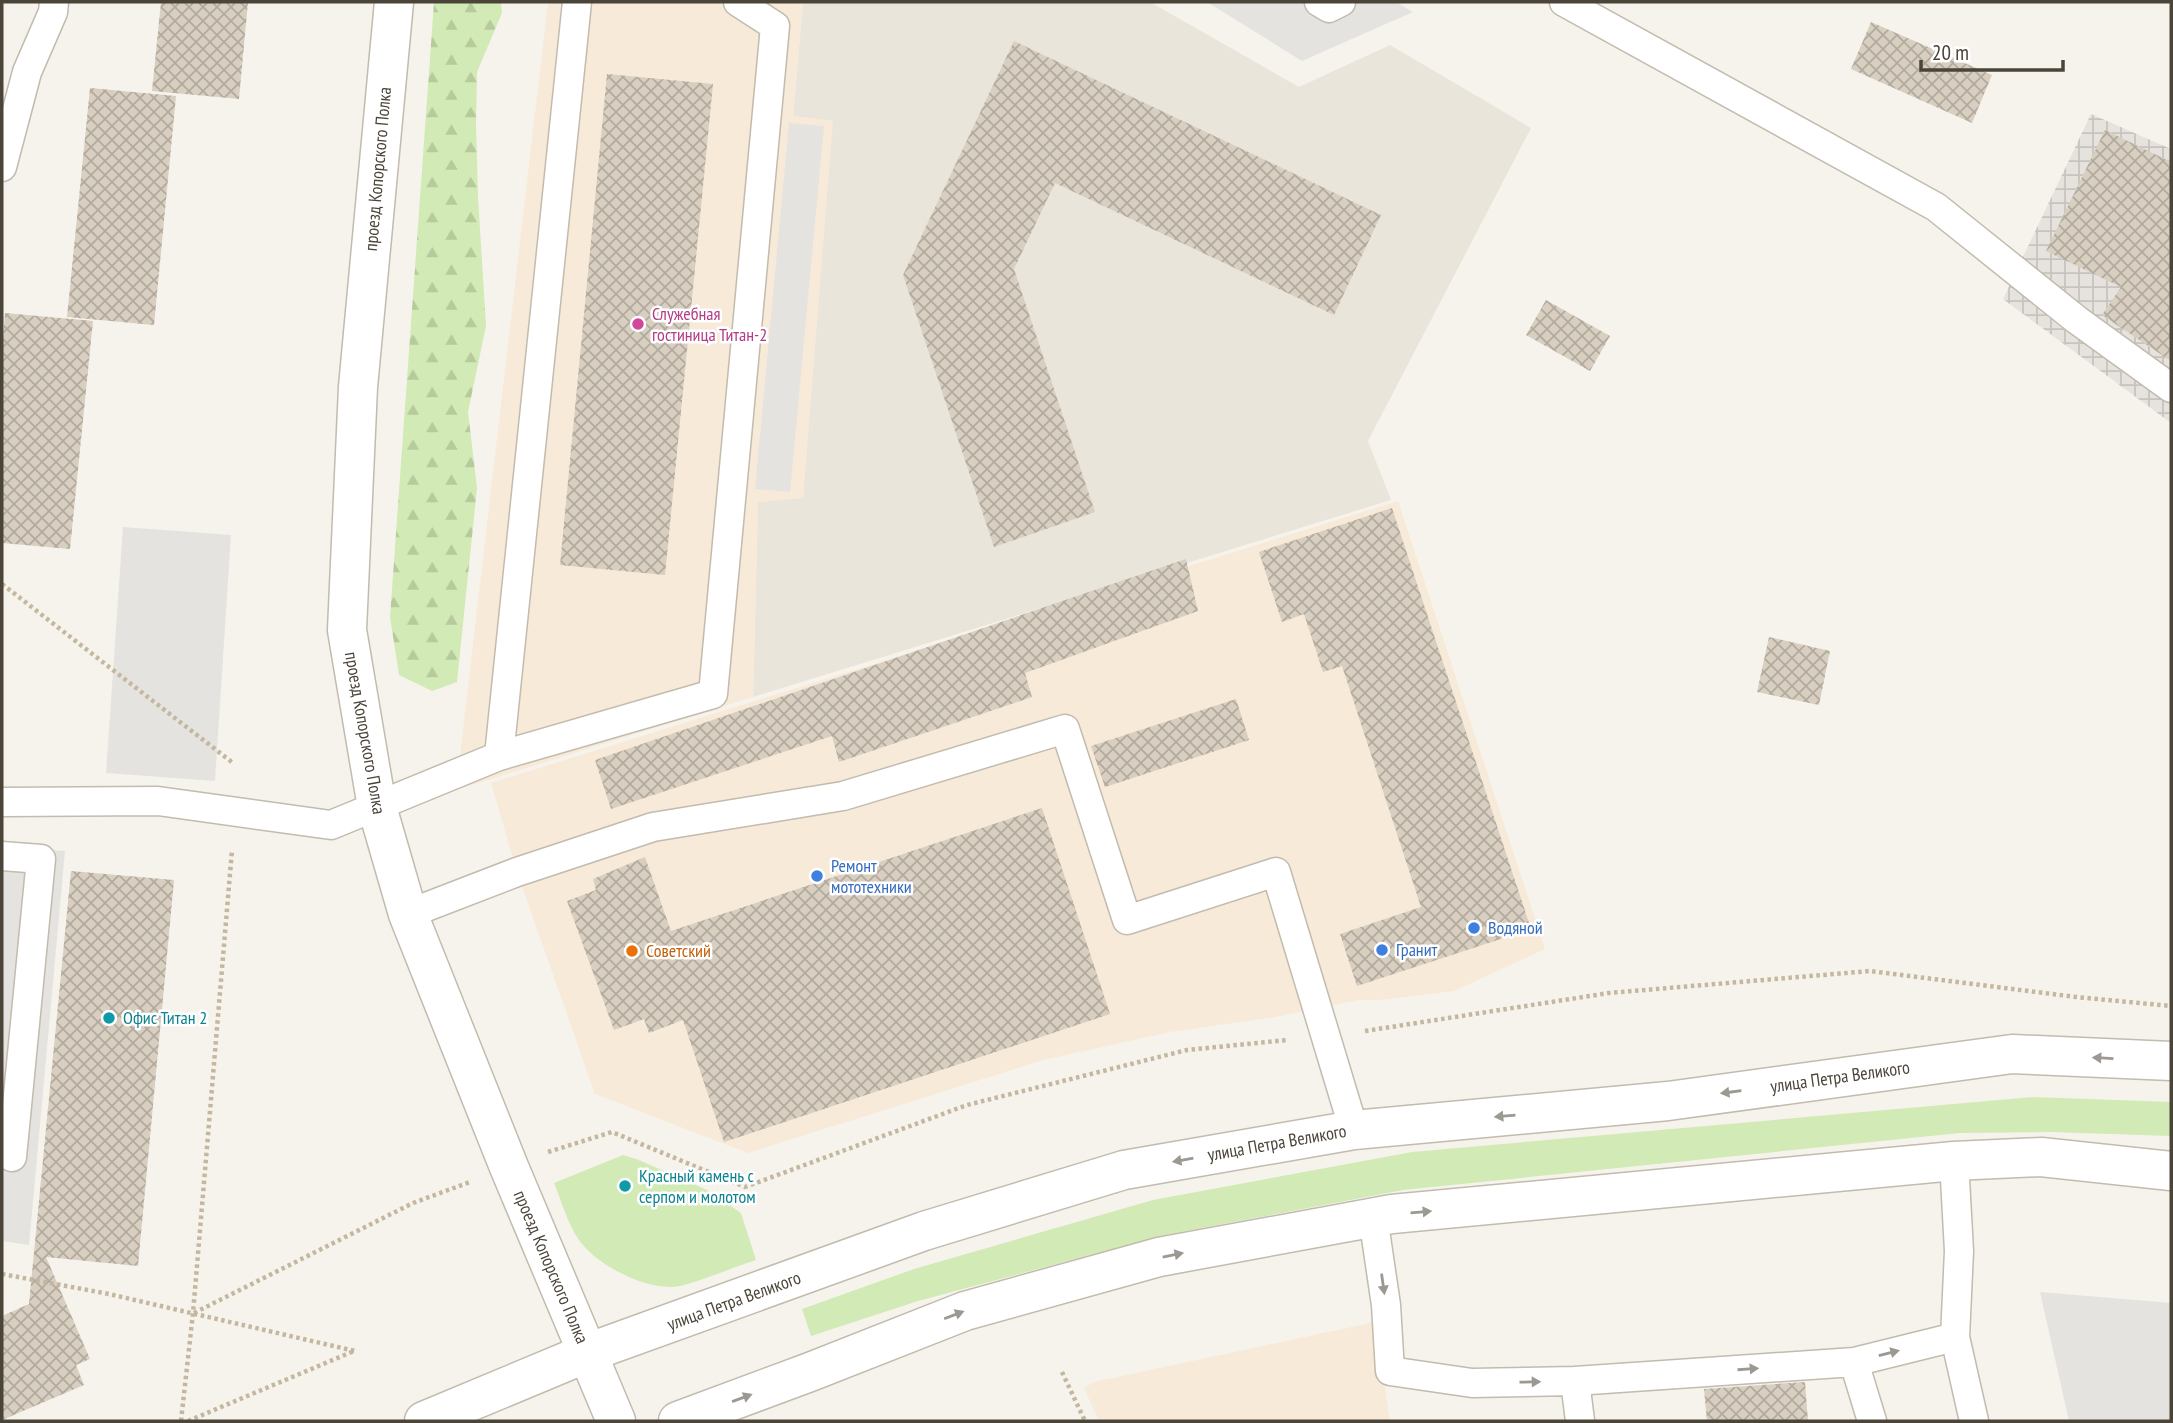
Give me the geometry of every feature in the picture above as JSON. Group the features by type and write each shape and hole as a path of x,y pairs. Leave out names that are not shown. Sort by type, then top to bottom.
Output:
{"street":[{"name":"проезд Копорского Полка","path":"394,2 358,387 347,630 377,807 408,914 615,1421"},
{"name":"улица Петра Великого","path":"424,1421 587,1353 924,1231 1124,1170 1354,1130 1668,1101 2012,1054 2171,1061"},
{"path":"678,1421 965,1311 1159,1257 1373,1217 1954,1161 2041,1157 2171,1171"}],"lane":[{"path":"2,167 27,72 53,12 54,2"},
{"path":"499,756 577,2"},
{"path":"2,802 159,801 331,825 499,756 713,694 775,26 738,2"},
{"path":"1319,2 1329,8 1341,2"},
{"path":"1564,2 1936,207 2077,320 2171,388"},
{"path":"408,914 517,872 653,827 843,796 1065,729 1127,920 1276,872 1354,1130"},
{"path":"2,856 41,859 12,1157"},
{"path":"1954,1161 1959,1251 1955,1337 1974,1421"},
{"path":"1373,1217 1386,1305 1390,1371 1472,1382 1575,1381 1854,1362 1955,1337"},
{"path":"1854,1362 1872,1421"},
{"path":"1575,1381 1580,1421"}],"path":[{"path":"2,584 233,763"},
{"path":"181,1421 193,1313 235,813"},
{"path":"193,1313 413,1203 478,1179"},
{"path":"2,1274 109,1294 355,1351 188,1421"},
{"path":"1062,1372 1085,1421"}],"shaded area":[{"path":"548,2 803,2 793,116 833,121 803,498 758,502 753,697 456,790"},
{"path":"803,2 1150,2 1299,87 1390,45 1531,128 1368,441 1391,500 753,697 758,502 803,497 832,121 793,116"},
{"path":"1207,2 1396,2 1413,12 1302,61"},
{"path":"2091,114 2171,149 2171,423 2003,299"},
{"path":"789,123 824,126 790,492 755,489"},
{"path":"1398,501 1545,949 1454,991 1359,1000 1275,1017 1170,1032 1043,1060 748,1153 595,1094 517,872 491,783"},
{"path":"123,527 231,535 215,781 106,773"},
{"path":"2,848 65,851 29,1245 2,1241"},
{"path":"2040,1292 2171,1303 2171,1421 2069,1421"},
{"path":"1375,1322 1390,1421 1099,1421 1084,1388 1094,1382"}],"green space":[{"path":"434,2 501,2 502,13 477,72 478,197 486,326 468,412 477,488 457,682 432,691 399,675 390,617"},
{"path":"2033,1097 2171,1102 2171,1136 2051,1132 1960,1133 1403,1190 1165,1235 918,1301 811,1336 802,1309 914,1269 1153,1200 1412,1152"},
{"path":"623,1155 707,1190 741,1213 756,1260 680,1286 668,1287 628,1277 592,1254 574,1232 554,1183"}],"building":[{"path":"161,2 248,2 239,99 152,91"},
{"path":"1871,22 1992,75 1972,123 1851,69"},
{"path":"1014,41 1381,215 1334,315 1055,183 1014,269 1095,512 994,547 903,275"},
{"path":"607,74 713,84 665,575 560,565"},
{"path":"90,88 176,96 154,325 67,317"},
{"path":"2105,130 2171,162 2171,361 2102,315 2121,287 2046,251"},
{"path":"1546,300 1610,336 1590,371 1526,335"},
{"path":"5,313 93,321 70,549 2,543 2,354"},
{"path":"1392,508 1531,929 1357,986 1340,934 1421,907 1342,666 1323,672 1304,614 1282,622 1259,552"},
{"path":"1186,559 1198,611 1025,673 1032,697 839,762 832,736 611,809 595,760"},
{"path":"1769,637 1830,651 1819,705 1757,692"},
{"path":"1236,699 1249,740 1105,787 1091,746"},
{"path":"1042,808 1110,1014 724,1142 683,1020 649,1033 644,1019 614,1030 567,901 596,890 593,879 645,857 671,931"},
{"name":"Офис Титан 2","path":"71,871 174,880 138,1266 46,1257 90,1359 76,1365 84,1385 2,1420 2,1316 29,1304"},
{"path":"1805,1382 1808,1421 1707,1421 1704,1389"}],"place":[{"name":"Служебная гостиница Титан-2","path":"638,324"},
{"name":"Ремонт мототехники","path":"817,876"},
{"name":"Водяной","path":"1474,928"},
{"name":"Гранит","path":"1382,950"},
{"name":"Советский","path":"632,951"},
{"name":"Офис Титан 2","path":"109,1018"},
{"name":"Красный камень с серпом и молотом","path":"625,1186"}]}
